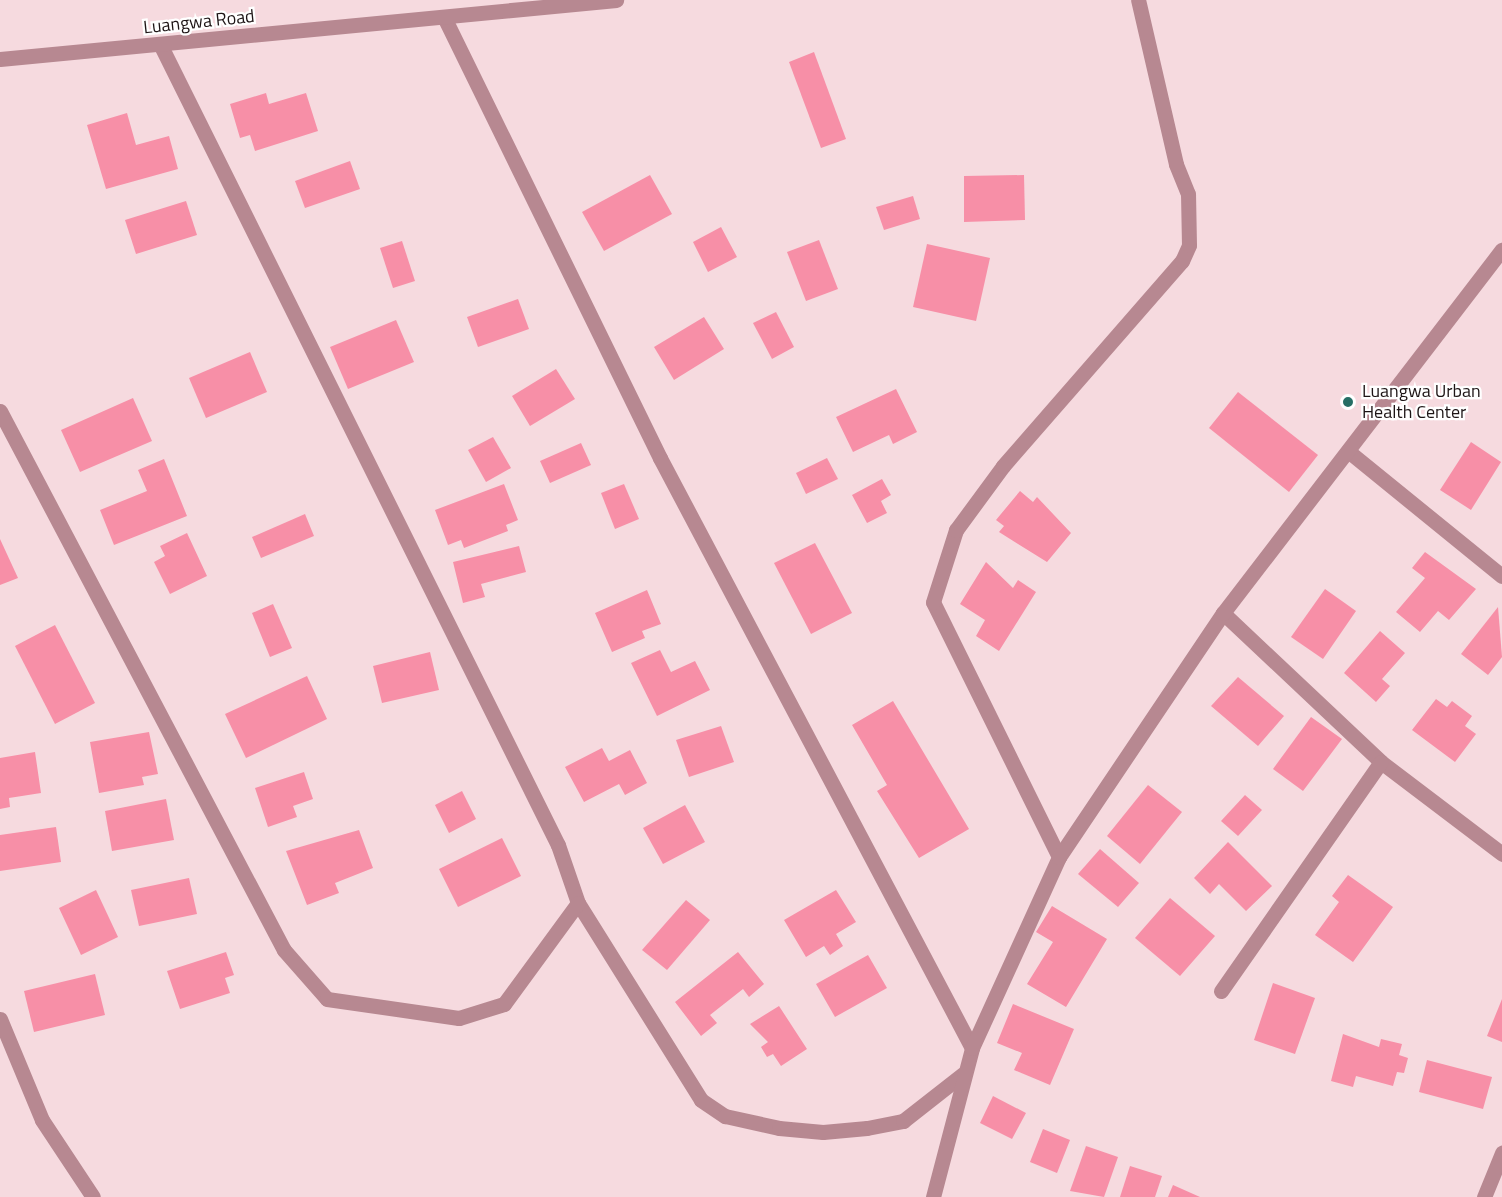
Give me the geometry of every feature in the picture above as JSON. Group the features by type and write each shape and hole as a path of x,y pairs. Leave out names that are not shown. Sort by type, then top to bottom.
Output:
{"street":[{"name":"Luangwa Road","path":"0,59 161,46 551,4 616,0"},
{"path":"1059,857 933,602 956,530 1003,466 1182,261 1189,245 1188,194 1176,164 1138,0"},
{"path":"444,17 660,458 972,1048"},
{"path":"161,46 558,845 578,903 701,1100 725,1116 823,1132 867,1128 903,1121 963,1074"},
{"path":"933,1197 963,1074 972,1048 1059,857 1223,613 1502,250"},
{"path":"0,411 284,950 327,999 459,1017 504,1005 578,903"},
{"path":"1348,451 1502,576"},
{"path":"1223,613 1381,762 1502,854"},
{"path":"1221,991 1381,762"},
{"path":"0,1019 42,1120 94,1197"},
{"path":"1484,1197 1502,1153"}],"building":[{"path":"814,52 846,139 821,148 789,62"},
{"path":"266,93 269,104 306,93 318,131 255,151 250,135 240,138 230,104"},
{"path":"127,113 136,145 169,136 178,169 106,189 87,125"},
{"path":"350,161 360,189 305,208 295,181"},
{"path":"650,175 672,214 604,251 582,212"},
{"path":"1024,175 1025,220 964,222 964,176"},
{"path":"913,196 920,219 884,230 876,207"},
{"path":"186,201 197,235 136,254 125,220"},
{"path":"721,227 737,257 708,272 693,242"},
{"path":"819,240 838,289 806,301 787,252"},
{"path":"402,241 415,281 393,288 380,248"},
{"path":"927,244 990,258 976,321 913,307"},
{"path":"518,299 529,329 478,347 467,317"},
{"path":"776,312 794,347 772,359 753,323"},
{"path":"704,317 724,349 674,380 654,347"},
{"path":"396,320 414,362 348,389 330,347"},
{"path":"250,352 267,392 206,418 189,378"},
{"path":"556,369 575,399 530,426 512,396"},
{"path":"896,389 917,432 893,444 889,435 853,452 836,417"},
{"path":"1238,392 1318,455 1289,492 1209,428"},
{"path":"133,398 152,441 80,472 61,430"},
{"path":"493,437 511,468 486,482 468,450"},
{"path":"1471,442 1501,462 1471,510 1440,490"},
{"path":"581,443 591,465 550,483 540,461"},
{"path":"827,458 838,479 806,494 796,473"},
{"path":"164,459 187,516 114,545 100,510 147,491 138,470"},
{"path":"882,479 891,495 881,501 887,513 867,523 852,495"},
{"path":"504,484 518,520 506,525 508,531 464,548 461,540 448,545 435,510"},
{"path":"624,484 639,519 615,529 601,493"},
{"path":"1020,491 1033,502 1037,497 1071,533 1047,562 999,532 1004,526 996,520"},
{"path":"305,514 314,536 261,558 252,537"},
{"path":"187,533 207,576 170,594 154,562 165,556 160,546"},
{"path":"0,539 18,578 0,585"},
{"path":"815,543 852,613 811,634 774,563"},
{"path":"519,546 526,572 481,584 485,597 463,603 453,562"},
{"path":"1425,552 1476,589 1449,620 1438,611 1420,632 1396,612 1425,578 1412,568"},
{"path":"986,562 1013,588 1018,580 1036,592 999,651 976,636 985,620 960,604"},
{"path":"1325,589 1356,611 1323,659 1291,637"},
{"path":"647,590 661,624 642,631 645,638 612,652 595,613"},
{"path":"273,604 292,648 270,657 252,613"},
{"path":"1498,607 1502,657 1488,675 1461,654"},
{"path":"55,625 95,703 55,724 15,646"},
{"path":"1380,631 1405,653 1382,679 1390,686 1376,702 1344,673"},
{"path":"660,650 671,672 695,661 710,690 657,716 631,663"},
{"path":"430,652 439,690 382,703 373,666"},
{"path":"307,676 327,719 246,758 225,714"},
{"path":"1238,677 1284,716 1258,746 1211,706"},
{"path":"1436,699 1447,707 1452,701 1472,716 1465,726 1476,734 1455,762 1412,730"},
{"path":"893,701 969,829 919,858 877,791 887,785 852,725"},
{"path":"1311,717 1342,739 1303,791 1273,769"},
{"path":"721,726 734,762 689,777 676,740"},
{"path":"149,732 158,774 142,777 144,785 99,793 90,742"},
{"path":"602,748 609,761 630,750 647,783 625,795 619,784 584,802 565,767"},
{"path":"35,752 41,793 9,798 10,807 0,809 0,758"},
{"path":"304,772 313,799 293,806 297,817 268,827 255,788"},
{"path":"1148,785 1182,812 1140,864 1107,836"},
{"path":"462,791 476,819 449,833 435,805"},
{"path":"1245,795 1262,810 1238,836 1221,821"},
{"path":"166,799 174,840 112,851 105,811"},
{"path":"685,805 705,842 663,864 643,828"},
{"path":"56,827 61,862 0,871 0,835"},
{"path":"359,830 373,868 335,883 339,893 307,905 286,851"},
{"path":"502,838 521,876 458,907 439,869"},
{"path":"1228,842 1272,886 1246,911 1219,884 1210,894 1194,878"},
{"path":"1100,849 1139,883 1118,907 1078,874"},
{"path":"1348,875 1393,907 1353,962 1315,935 1339,902 1332,896"},
{"path":"189,878 197,914 139,926 131,890"},
{"path":"96,890 118,937 81,955 59,908"},
{"path":"836,890 856,922 836,934 843,946 830,955 824,946 806,957 784,920"},
{"path":"1170,898 1215,936 1180,976 1135,938"},
{"path":"686,900 710,920 667,970 642,950"},
{"path":"1052,906 1107,939 1066,1007 1027,984 1053,942 1036,932"},
{"path":"226,952 234,975 225,978 230,993 180,1009 167,971"},
{"path":"738,952 764,984 749,997 743,989 710,1015 717,1023 701,1036 675,1002"},
{"path":"868,955 887,988 835,1017 816,984"},
{"path":"95,974 105,1015 34,1032 24,991"},
{"path":"1273,983 1315,998 1295,1054 1254,1040"},
{"path":"1502,999 1502,1042 1487,1036"},
{"path":"1013,1004 1074,1029 1050,1085 1014,1070 1022,1053 997,1043"},
{"path":"779,1006 807,1049 781,1066 773,1054 767,1057 761,1047 768,1042 750,1024"},
{"path":"1343,1034 1379,1047 1381,1039 1402,1044 1399,1055 1408,1058 1404,1073 1397,1072 1393,1086 1356,1076 1353,1087 1331,1081"},
{"path":"1427,1060 1492,1077 1483,1109 1419,1092"},
{"path":"993,1096 1026,1113 1012,1139 980,1123"},
{"path":"1043,1129 1070,1140 1057,1173 1030,1162"},
{"path":"1086,1146 1118,1157 1104,1197 1070,1191"},
{"path":"1130,1166 1162,1176 1155,1197 1120,1197"},
{"path":"1173,1185 1200,1197 1168,1197"}],"place":[{"name":"Luangwa Urban Health Center","path":"1348,402"}]}
